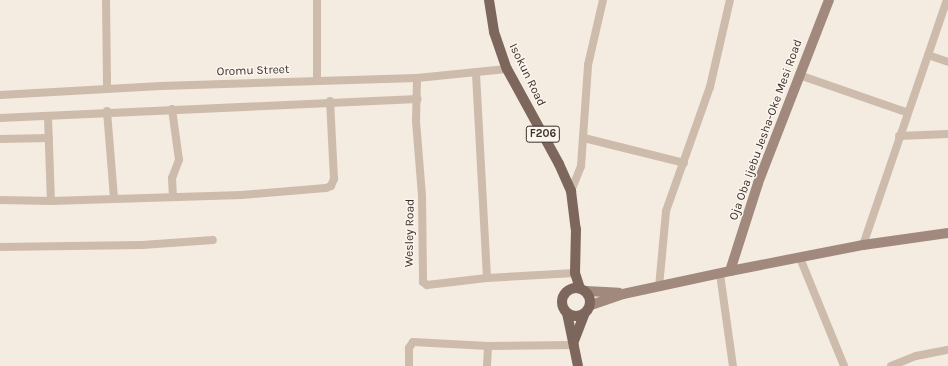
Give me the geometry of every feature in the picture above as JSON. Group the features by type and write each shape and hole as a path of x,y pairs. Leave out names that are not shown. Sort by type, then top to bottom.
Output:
{"main road":[{"name":"Isokun Road","path":"489,0 494,32 507,69 559,164 571,191 576,229 575,273"},
{"name":"Oja Oba Ijebu Jesha-Oke Mesi Road","path":"730,271 758,183 829,0"},
{"path":"591,305 623,294 730,271 862,245 948,232"},
{"name":"F206","path":"574,343 584,314 591,305 575,273"},
{"name":"F206","path":"575,273 562,304 567,313 578,366"},
{"path":"566,292 572,288 623,294"},
{"path":"567,313 574,317 584,314"}],"street":[{"path":"106,0 107,88"},
{"path":"317,0 317,81"},
{"path":"659,287 666,211 710,88 730,0"},
{"path":"862,245 906,112 947,0"},
{"path":"571,191 581,166 588,65 602,2"},
{"path":"928,55 948,62"},
{"name":"Oromu Street","path":"0,95 107,88 417,78 476,74 507,69"},
{"path":"476,74 487,278"},
{"path":"799,75 906,112"},
{"name":"Wesley Road","path":"417,78 418,98 416,121 422,196 423,282 427,285 487,278 575,273"},
{"path":"0,118 48,117 107,111 418,98"},
{"path":"0,200 51,201 287,193 331,186 334,179 330,101"},
{"path":"172,109 179,160 172,178 173,197"},
{"path":"107,111 114,198"},
{"path":"48,117 51,201"},
{"path":"899,136 948,134"},
{"path":"0,139 49,138"},
{"path":"584,138 684,163"},
{"path":"0,246 142,245 213,240"},
{"path":"800,258 844,366"},
{"path":"720,274 733,366"},
{"path":"409,366 409,348 414,342 488,346 574,343"},
{"path":"487,366 488,346"},
{"path":"891,366 916,356 948,350"}]}
